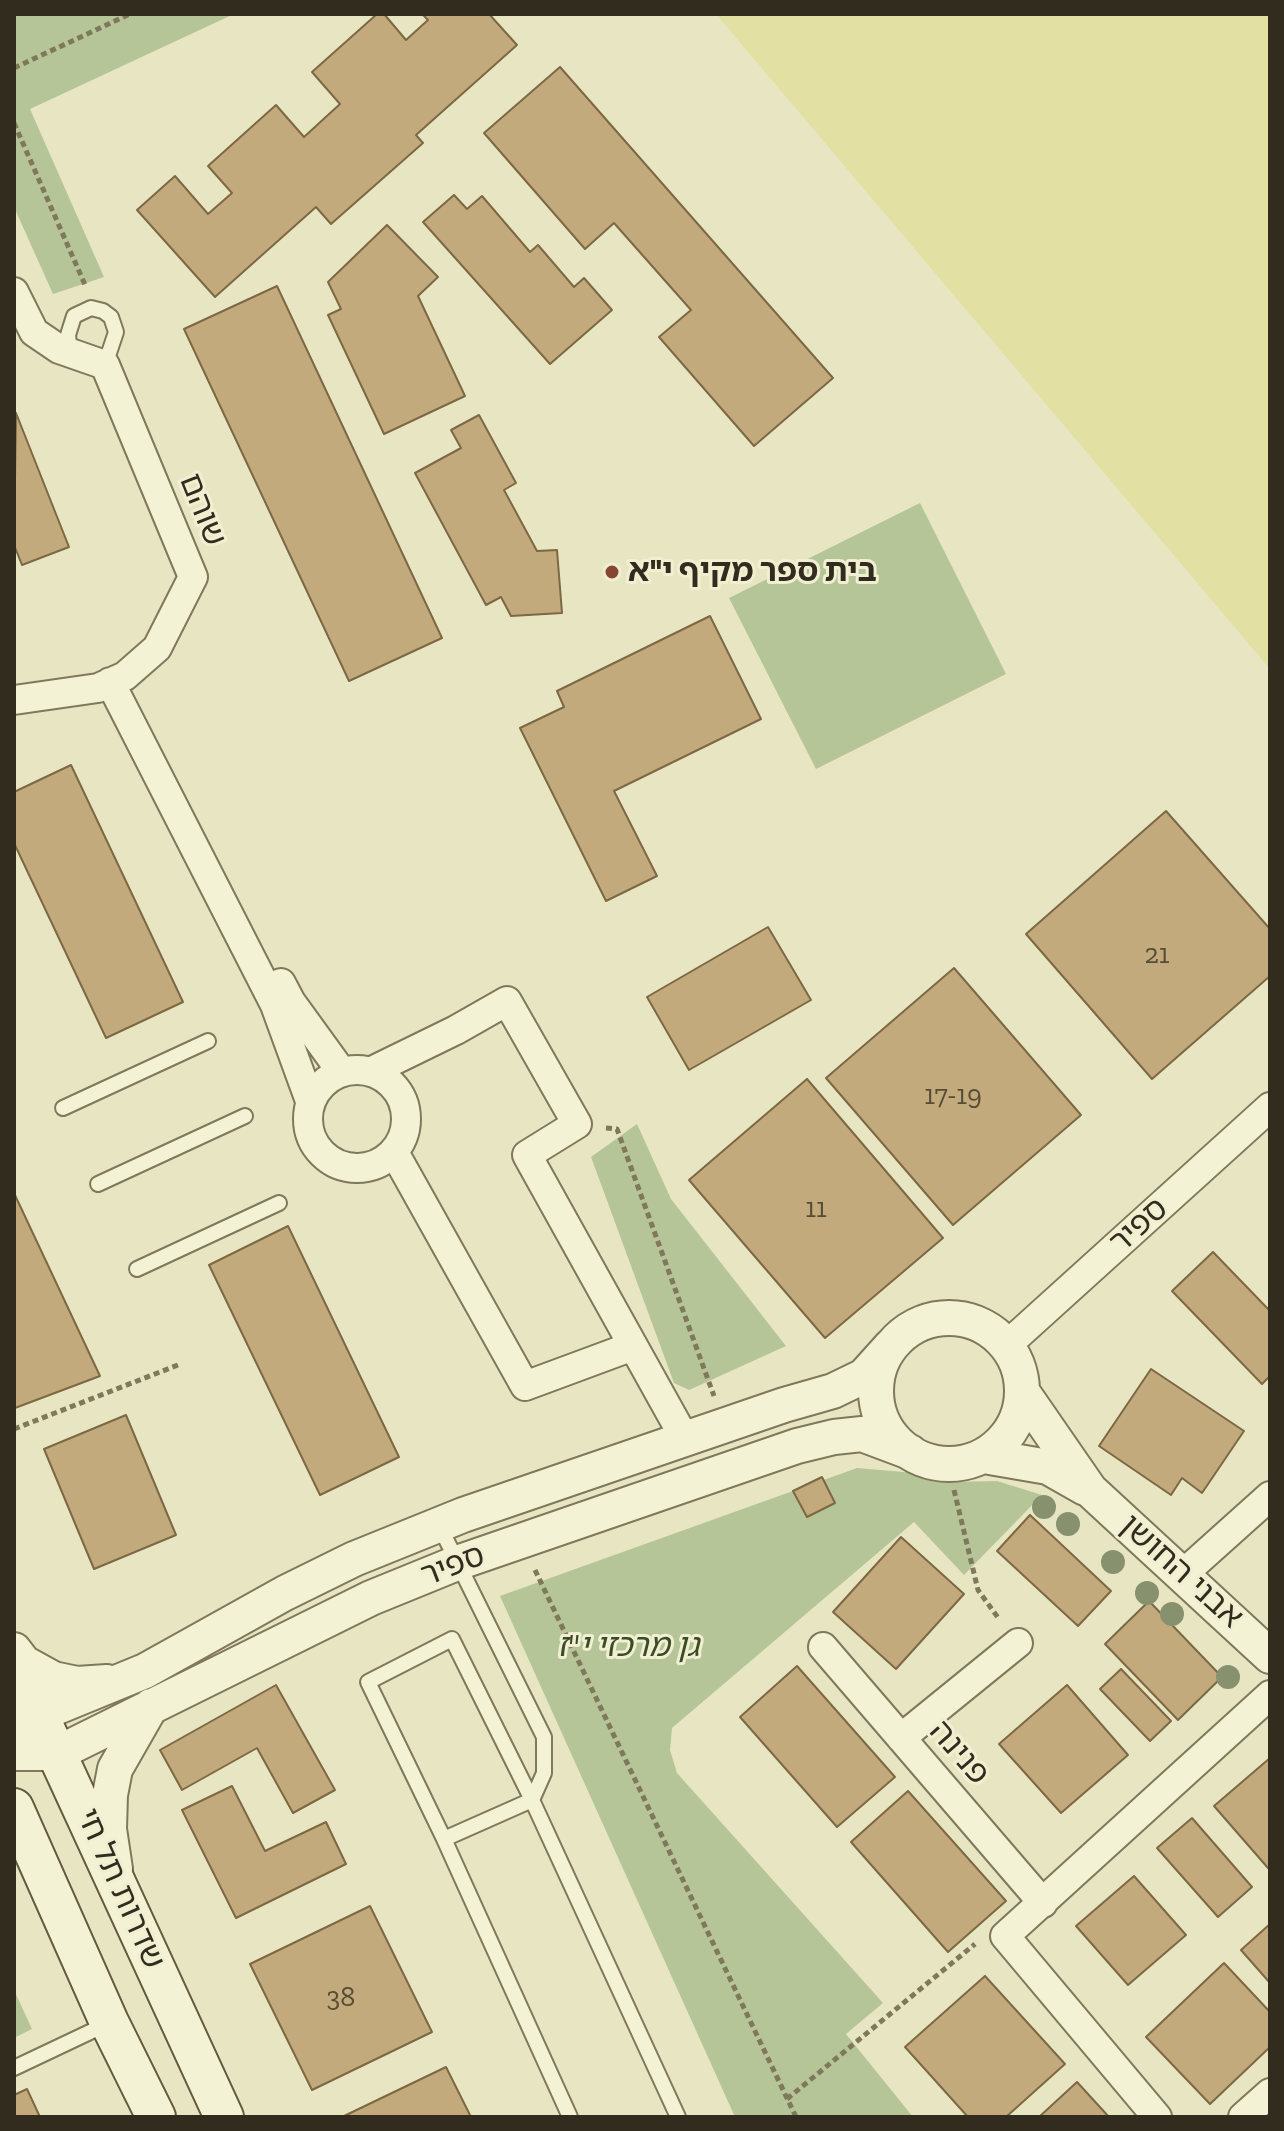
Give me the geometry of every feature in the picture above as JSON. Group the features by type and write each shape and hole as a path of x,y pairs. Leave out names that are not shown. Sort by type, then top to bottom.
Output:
{"main road":[{"name":"שדרות תל חי","path":"14,1661 27,1724 58,1753 224,2117"},
{"name":"שדרות תל חי","path":"14,1808 109,2022 156,2117"}],"street":[{"path":"14,292 34,332 45,341 105,365"},
{"name":"שוהם","path":"14,700 98,688 118,679 157,648 193,577 105,365"},
{"path":"118,679 291,1002 341,1071"},
{"path":"118,679 275,1005 310,1101"},
{"path":"372,1071 507,1001 577,1124 527,1155 685,1439"},
{"path":"341,1071 372,1071 396,1088 404,1104 407,1121 403,1137 394,1152 380,1163 368,1167 342,1166 318,1150 310,1135 307,1119 310,1101 328,1078 341,1071"},
{"name":"ספיר","path":"1007,1345 1270,1107"},
{"path":"394,1152 525,1386 633,1346"},
{"path":"949,1317 971,1320 991,1330 1007,1345 1020,1368 1023,1393 1018,1418 1004,1440 984,1456 966,1463 927,1461 910,1452 892,1436 880,1415 876,1391 880,1367 891,1346 907,1331 927,1320 949,1317"},
{"name":"ספיר","path":"27,1724 145,1671 285,1593 354,1559 439,1525 833,1391 864,1376 891,1346"},
{"name":"אבני החושן","path":"1023,1393 1090,1490 1270,1656"},
{"name":"ספיר","path":"14,1753 58,1753 371,1598 457,1563 797,1446 862,1434 910,1452"},
{"name":"אבני החושן","path":"984,1456 1048,1467 1090,1490"},
{"path":"1183,1574 1270,1496"},
{"path":"901,1738 1018,1643"},
{"name":"פנינה","path":"823,1647 1043,1903"},
{"path":"14,1650 24,1663 53,1679 71,1683 106,1682 145,1671"},
{"path":"1157,2117 1005,1936 1270,1695"},
{"path":"117,1885 109,1829 110,1795 115,1769 151,1706"},
{"path":"1243,2117 1270,2093"}],"lane":[{"path":"70,352 69,325 74,316 91,308 103,311 115,324 116,339 105,365"},
{"path":"63,1108 208,1041"},
{"path":"98,1184 245,1116"},
{"path":"137,1269 279,1203"},
{"path":"439,1525 544,1737 544,1773 532,1800 444,1839"},
{"path":"570,2117 444,1839 368,1682 452,1639 532,1800 678,2117"},
{"path":"14,2068 109,2022"}],"path":[{"path":"14,68 130,14"},
{"path":"14,123 17,136 86,285 91,308"},
{"path":"577,1124 617,1129 717,1405"},
{"path":"14,1429 178,1365"},
{"path":"954,1490 978,1590 1018,1643"},
{"path":"531,1562 796,2117"},
{"path":"787,2099 986,1936 1005,1936"}],"green space":[{"path":"14,14 234,14 30,109 104,277 53,294 14,207"},
{"path":"920,503 1006,674 816,769 729,598"},
{"path":"637,1124 671,1199 786,1346 689,1390 674,1383 591,1157"},
{"name":"גן מרכזי י\"ז","path":"857,1468 915,1473 949,1482 997,1481 1042,1495 964,1575 914,1522 672,1728 670,1750 677,1773 883,2003 846,2034 913,2117 735,2117 500,1596"},
{"path":"14,1990 32,2029 14,2038"}],"sand":[{"path":"716,14 1270,14 1270,669"}],"building":[{"path":"377,14 384,14 406,40 428,20 422,14 489,14 517,45 416,135 423,143 331,224 316,207 215,297 137,210 175,176 208,214 232,193 208,166 276,105 304,137 340,104 312,72"},
{"path":"560,67 833,378 754,446 659,337 691,310 614,223 585,249 484,133"},
{"path":"454,195 467,209 482,196 530,252 538,245 574,287 584,278 612,310 550,364 423,222"},
{"path":"387,225 438,277 418,296 465,396 384,434 328,315 341,309 328,282"},
{"path":"277,286 442,638 349,681 184,329"},
{"path":"16,413 69,547 22,565 14,545"},
{"path":"479,415 516,483 504,490 537,551 557,550 562,613 511,616 501,597 486,605 415,473 461,448 451,430"},
{"path":"710,616 761,719 614,791 657,876 606,901 520,728 564,707 557,691"},
{"path":"71,765 183,1002 106,1038 14,843 14,792"},
{"path":"1166,811 1270,929 1270,976 1152,1079 1026,934"},
{"path":"768,927 811,1000 689,1070 647,997"},
{"path":"954,968 1081,1115 953,1225 826,1078"},
{"path":"807,1079 943,1238 825,1338 689,1180"},
{"path":"14,1193 100,1376 15,1408 14,1405"},
{"path":"288,1226 399,1457 320,1495 209,1265"},
{"path":"1213,1252 1270,1311 1270,1376 1262,1384 1172,1291"},
{"path":"1151,1369 1244,1431 1202,1493 1182,1478 1171,1495 1099,1446"},
{"path":"126,1415 176,1535 94,1569 44,1449"},
{"path":"822,1477 835,1503 807,1517 793,1491"},
{"path":"1030,1515 1111,1591 1078,1626 997,1551"},
{"path":"901,1537 964,1594 896,1669 833,1612"},
{"path":"1149,1601 1222,1677 1178,1720 1105,1644"},
{"path":"797,1666 895,1777 837,1827 740,1717"},
{"path":"1121,1669 1171,1721 1150,1741 1100,1689"},
{"path":"276,1685 335,1790 293,1813 257,1748 182,1790 160,1750"},
{"path":"1067,1685 1128,1755 1061,1813 999,1744"},
{"path":"1270,1758 1270,1866 1268,1868 1214,1806"},
{"path":"232,1786 265,1851 326,1822 346,1864 236,1918 182,1810"},
{"path":"908,1791 1006,1901 948,1952 851,1842"},
{"path":"1192,1818 1252,1887 1218,1917 1157,1848"},
{"path":"1134,1876 1186,1935 1128,1985 1076,1926"},
{"path":"370,1906 432,2032 312,2090 250,1964"},
{"path":"1270,1924 1270,1983 1241,1950"},
{"path":"1224,1963 1270,2012 1270,2047 1210,2104 1146,2037"},
{"path":"985,1976 1065,2064 1006,2117 968,2117 905,2047"},
{"path":"446,2067 471,2117 342,2117"},
{"path":"1077,2082 1109,2117 1039,2117"},
{"path":"27,2089 40,2117 14,2117 14,2095"}],"place":[{"name":"בית ספר מקיף י\"א","path":"612,572"}]}
